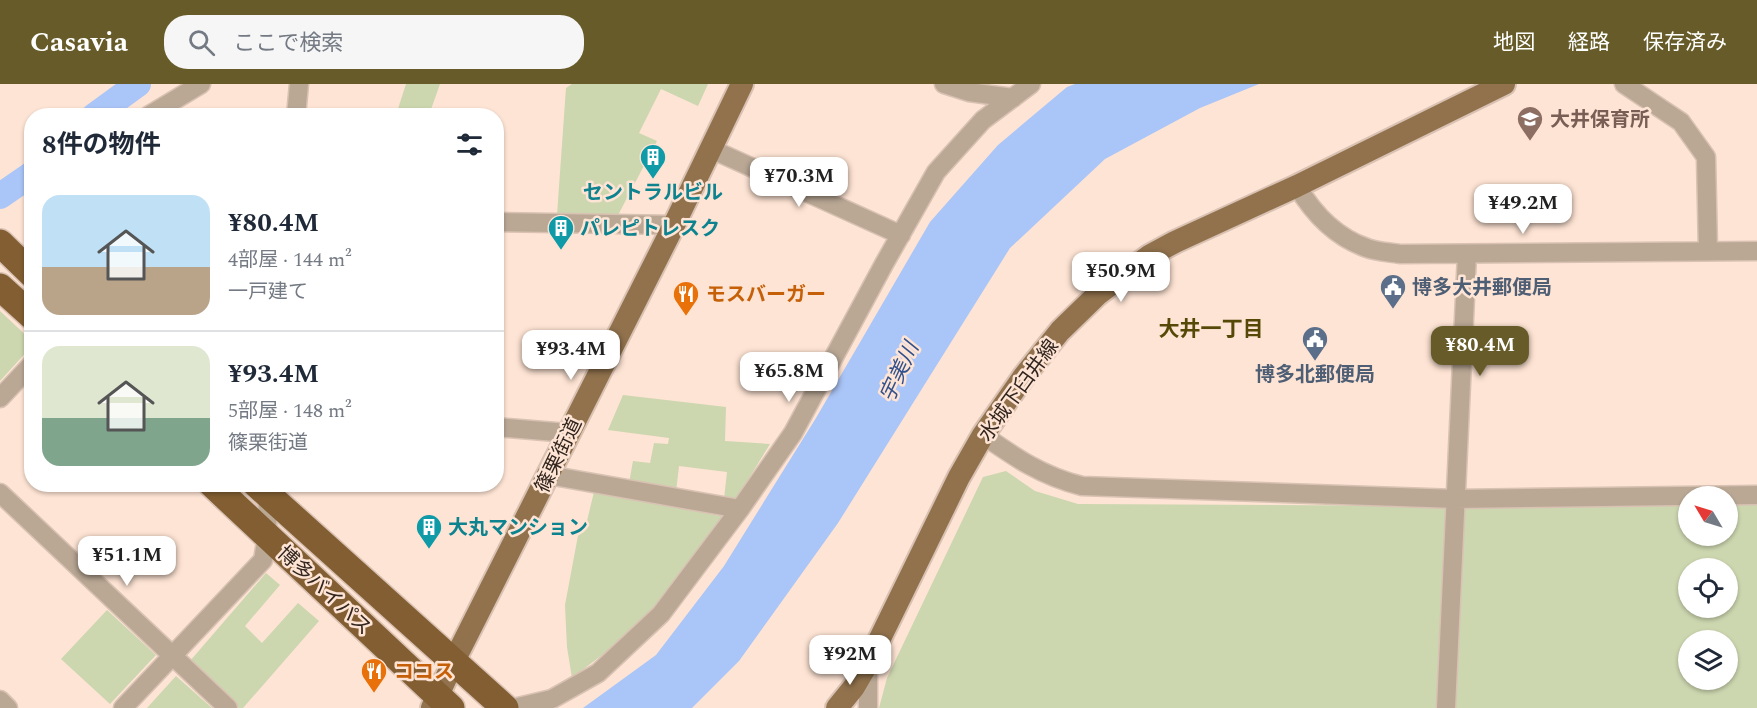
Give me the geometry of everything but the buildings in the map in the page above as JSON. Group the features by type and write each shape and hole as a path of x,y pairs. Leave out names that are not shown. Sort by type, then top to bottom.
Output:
{"highway":[{"path":"0,243 24,266"},
{"path":"0,287 24,309"},
{"name":"博多バイパス","path":"220,492 440,704"},
{"name":"博多バイパス","path":"268,492 505,708"}],"main road":[{"name":"篠栗街道","path":"440,704 454,661 674,225 742,84"},
{"name":"水城下臼井線","path":"837,708 854,687 868,663 959,477 983,435 1024,376 1060,331 1097,296 1149,256 1504,84"}],"street":[{"path":"161,108 201,84"},
{"path":"297,108 299,84"},
{"path":"944,84 969,92 1013,98"},
{"path":"514,708 552,699 598,673 661,614 740,509 793,433 936,172 983,120 1031,84"},
{"path":"1624,84 1681,122 1706,157 1708,251"},
{"path":"711,148 901,234"},
{"path":"1297,186 1309,206 1322,221 1352,242 1369,249 1400,254 1757,251"},
{"path":"504,222 674,225"},
{"path":"1446,708 1467,254"},
{"path":"0,398 24,372"},
{"path":"504,428 568,433"},
{"path":"983,435 1026,465 1059,480 1082,486 1456,499 1757,495"},
{"path":"548,475 740,509"},
{"path":"123,708 263,560 267,536 264,492"},
{"path":"0,493 228,708"},
{"path":"868,663 868,708"},
{"path":"0,700 8,708"}],"green space":[{"path":"406,84 440,84 431,108 398,108"},
{"path":"572,84 708,84 698,106 661,89 639,133 657,141 617,217 557,215 566,88"},
{"path":"0,311 24,334 24,355 0,381"},
{"path":"623,395 726,407 725,441 770,444 735,501 724,499 727,472 679,466 676,492 629,483 633,461 650,463 654,443 668,444 669,438 608,430"},
{"path":"1006,471 1035,491 1078,504 1448,506 1438,708 879,708 887,678 983,477"},
{"path":"594,492 726,517 679,579 637,628 572,678 567,647 565,605 580,525 586,525"},
{"path":"1757,503 1757,708 1454,708 1464,507 1678,504 1678,546 1738,546 1738,504"},
{"path":"266,573 280,585 245,626 262,643 298,603 319,621 243,708 239,708 190,661"},
{"path":"107,610 156,655 110,704 61,659"},
{"path":"176,676 212,708 147,708"}],"water":[{"name":"宇美川","path":"1075,84 1259,84 1200,108 1105,159 1010,248 838,523 739,661 692,708 583,708 656,655 724,566 816,418 930,222 998,145 1067,87"}],"waterway":[{"path":"105,108 138,84"},
{"path":"0,196 24,180"}],"place":[{"name":"大井保育所","path":"1530,142"},
{"name":"セントラルビル","path":"653,180"},
{"name":"パレピトレスク","path":"561,251"},
{"name":"博多大井郵便局","path":"1393,310"},
{"name":"モスバーガー","path":"686,317"},
{"name":"博多北郵便局","path":"1315,362"},
{"name":"大丸マンション","path":"429,550"},
{"name":"ココス","path":"374,694"}],"district":[{"name":"大井一丁目","path":"1211,329"}]}
